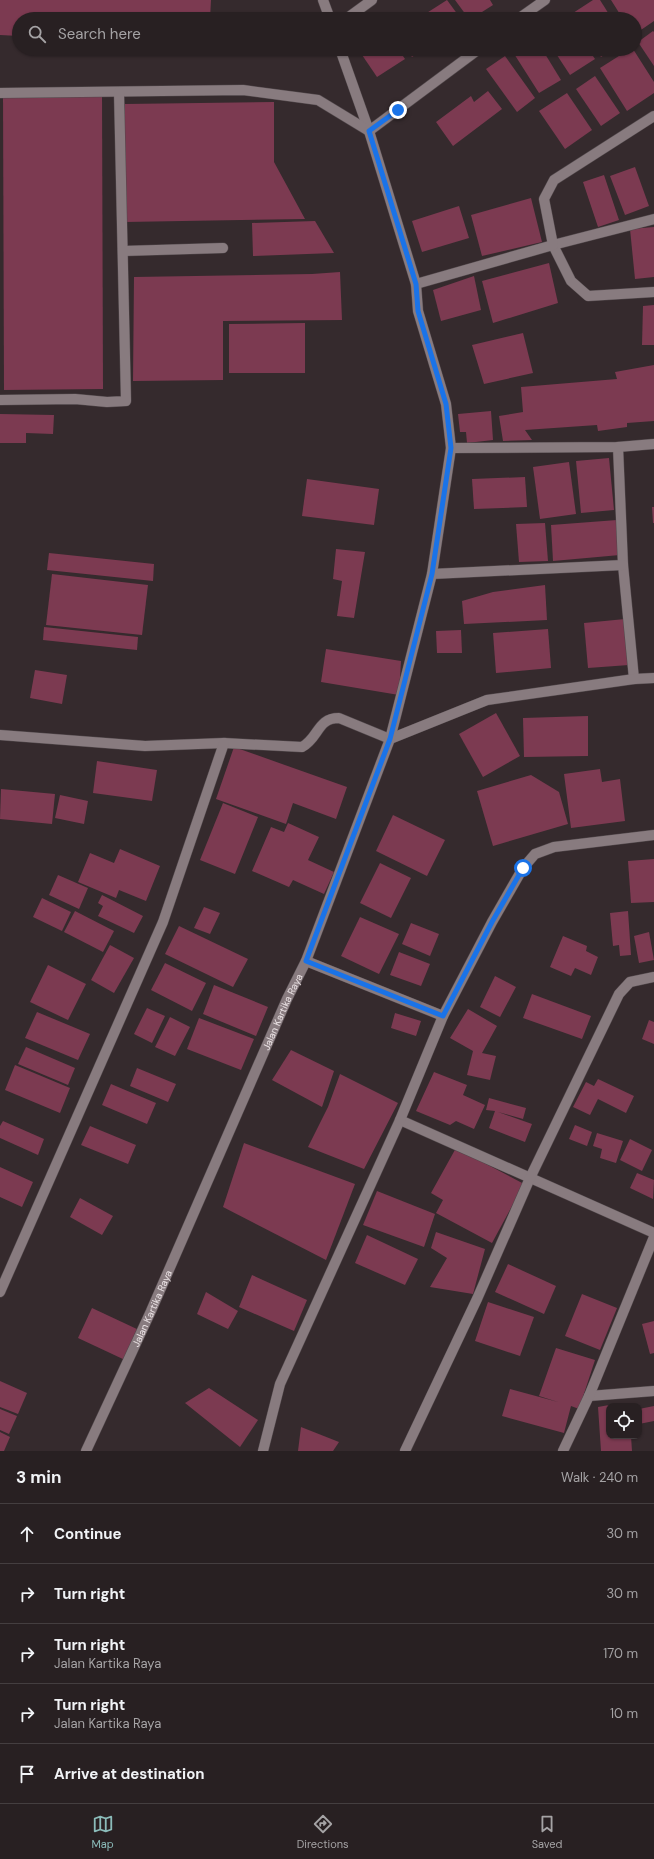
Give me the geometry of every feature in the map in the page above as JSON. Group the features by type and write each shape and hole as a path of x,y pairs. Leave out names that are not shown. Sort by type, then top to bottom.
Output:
{"street":[{"path":"323,0 327,12"},
{"path":"356,12 372,0"},
{"path":"528,12 545,0"},
{"name":"Jalan Kartika Raya","path":"86,1451 151,1311 287,999 306,961 390,739 432,574 451,448 446,404 418,311 416,284 369,131 342,56"},
{"path":"0,93 243,90 318,100 369,131 470,56"},
{"path":"0,400 75,399 107,402 126,401 123,251 119,161 119,92"},
{"path":"654,116 554,180 544,199 553,245 571,281 588,296 654,292"},
{"path":"416,284 553,245 654,219"},
{"path":"123,251 223,248"},
{"path":"451,448 618,447 654,444"},
{"path":"618,447 623,565 634,679"},
{"path":"432,574 623,565"},
{"path":"0,735 145,746 224,743 302,747 308,744 325,721 332,718 339,718 390,739 487,700 634,679 654,678"},
{"path":"0,1292 163,922 224,743"},
{"path":"263,1451 280,1384 342,1244 400,1120 443,1016 492,922 523,868 535,854 554,847 654,836"},
{"path":"306,961 443,1016"},
{"path":"405,1451 477,1299 530,1178 619,994 630,982 654,977"},
{"path":"400,1120 654,1232"},
{"path":"563,1451 589,1396 654,1237"},
{"path":"589,1396 654,1391"}],"building":[{"path":"0,0 211,0 210,12 12,12 12,36 0,35"},
{"path":"447,0 456,12 428,12"},
{"path":"455,0 490,0 493,5 482,12 464,12"},
{"path":"593,0 600,0 608,12 575,12"},
{"path":"611,0 654,0 654,21 642,29 642,12 619,12"},
{"path":"653,31 654,32 654,66 642,48 642,39"},
{"path":"363,56 403,56 405,59 377,77"},
{"path":"505,56 535,98 517,112 486,69"},
{"path":"515,56 546,56 561,80 539,93"},
{"path":"558,56 593,56 595,59 570,75"},
{"path":"619,56 637,56 654,82 654,93 627,111 600,68"},
{"path":"595,76 620,113 601,126 576,89"},
{"path":"488,91 502,109 453,146 436,122 471,96 474,102"},
{"path":"102,92 103,389 4,390 3,93"},
{"path":"567,93 592,130 565,149 539,111"},
{"path":"274,102 274,162 305,219 125,222 125,104"},
{"path":"635,167 649,206 625,215 610,176"},
{"path":"604,175 619,220 598,227 583,182"},
{"path":"531,198 542,242 482,256 471,215"},
{"path":"459,206 469,238 422,252 412,221"},
{"path":"315,221 334,253 253,256 252,223"},
{"path":"654,227 654,277 635,279 630,229"},
{"path":"549,263 558,303 493,323 482,281"},
{"path":"340,272 342,320 223,321 223,380 133,381 134,277 312,274"},
{"path":"474,276 481,310 441,321 433,290"},
{"path":"654,305 654,345 642,345 643,306"},
{"path":"305,323 305,373 229,373 229,324"},
{"path":"523,333 533,373 484,384 472,345"},
{"path":"654,365 654,421 627,423 627,427 598,431 597,425 525,430 532,440 503,441 499,416 523,412 521,387 617,379 615,372"},
{"path":"491,411 493,440 467,443 466,432 460,432 458,414"},
{"path":"0,414 54,415 53,434 26,433 26,443 0,443"},
{"path":"609,458 614,510 581,513 576,461"},
{"path":"569,462 576,514 540,519 533,467"},
{"path":"525,477 527,507 474,509 472,479"},
{"path":"307,479 379,489 374,525 302,516"},
{"path":"652,507 654,507 654,523 653,523"},
{"path":"617,520 620,555 553,561 551,525"},
{"path":"545,523 548,561 519,562 516,524"},
{"path":"336,549 365,552 354,618 337,616 342,581 333,579"},
{"path":"49,553 154,564 153,581 47,570"},
{"path":"52,574 148,585 142,635 46,625"},
{"path":"545,585 547,620 464,624 462,601 493,592"},
{"path":"625,619 629,665 588,668 584,623"},
{"path":"44,627 138,637 137,650 43,640"},
{"path":"548,629 551,668 496,673 493,633"},
{"path":"461,630 462,653 437,653 436,631"},
{"path":"326,649 401,661 399,695 321,682"},
{"path":"35,670 67,675 62,704 30,698"},
{"path":"496,713 520,756 483,777 459,734"},
{"path":"588,716 588,756 524,757 523,718"},
{"path":"234,747 347,787 336,819 293,803 286,824 216,799"},
{"path":"97,761 157,770 152,801 93,793"},
{"path":"600,769 602,782 620,779 625,821 571,828 564,774"},
{"path":"531,775 559,792 568,824 493,846 477,791"},
{"path":"1,789 55,794 52,824 0,819"},
{"path":"60,795 88,801 84,824 55,818"},
{"path":"223,803 258,817 235,874 200,860"},
{"path":"393,815 445,840 427,876 376,851"},
{"path":"288,823 319,837 308,860 334,872 324,894 293,880 289,887 252,871 271,827 284,832"},
{"path":"120,849 160,866 146,901 119,890 116,898 78,882 90,853 114,863"},
{"path":"654,859 654,902 631,903 628,861"},
{"path":"380,863 411,878 391,918 360,903"},
{"path":"58,875 88,888 79,909 49,895"},
{"path":"102,895 143,916 134,933 98,916 103,906 98,903"},
{"path":"42,898 71,912 62,931 33,917"},
{"path":"204,907 220,913 210,934 194,928"},
{"path":"75,911 114,931 103,952 64,932"},
{"path":"628,911 631,955 620,956 619,945 613,946 610,913"},
{"path":"360,917 399,934 379,974 341,956"},
{"path":"411,923 439,934 430,956 402,944"},
{"path":"179,926 248,959 233,987 165,954"},
{"path":"649,932 654,960 639,963 634,936"},
{"path":"563,936 587,946 586,951 598,957 591,975 575,968 571,976 550,967"},
{"path":"110,945 134,958 114,993 91,980"},
{"path":"399,952 430,964 421,986 390,975"},
{"path":"165,963 206,983 192,1011 151,990"},
{"path":"48,965 86,984 68,1020 30,1002"},
{"path":"495,976 516,987 500,1017 480,1007"},
{"path":"214,985 268,1007 256,1036 203,1014"},
{"path":"532,994 591,1016 582,1039 523,1018"},
{"path":"147,1008 165,1016 152,1043 134,1034"},
{"path":"468,1009 497,1026 482,1053 496,1056 490,1080 467,1075 473,1051 450,1038"},
{"path":"37,1012 90,1034 78,1060 25,1038"},
{"path":"395,1013 421,1021 416,1036 391,1028"},
{"path":"170,1017 190,1027 175,1056 155,1047"},
{"path":"199,1018 254,1039 241,1070 187,1049"},
{"path":"649,1020 654,1022 654,1044 642,1039"},
{"path":"26,1047 75,1068 68,1085 18,1064"},
{"path":"291,1050 334,1071 322,1107 272,1080"},
{"path":"15,1065 70,1088 60,1113 5,1090"},
{"path":"137,1068 176,1084 168,1102 130,1086"},
{"path":"434,1072 467,1085 463,1095 485,1105 474,1129 456,1121 450,1125 416,1111"},
{"path":"340,1074 398,1103 364,1169 308,1147 328,1107"},
{"path":"598,1079 634,1096 626,1113 598,1099 590,1115 573,1107 586,1082 594,1086"},
{"path":"111,1084 156,1103 147,1124 102,1105"},
{"path":"489,1098 526,1108 523,1119 498,1112 532,1124 525,1142 489,1128 495,1111 486,1110"},
{"path":"3,1121 44,1139 38,1155 0,1138 0,1126"},
{"path":"575,1125 592,1132 587,1146 569,1139"},
{"path":"90,1126 136,1145 128,1164 81,1145"},
{"path":"597,1133 623,1141 616,1163 600,1158 602,1149 593,1146"},
{"path":"630,1139 652,1150 642,1171 620,1160"},
{"path":"244,1143 355,1184 326,1260 223,1207"},
{"path":"456,1148 524,1184 492,1243 436,1213 443,1200 431,1193"},
{"path":"0,1167 33,1182 22,1207 0,1197"},
{"path":"637,1173 654,1180 653,1199 630,1188"},
{"path":"377,1191 435,1214 424,1247 363,1225"},
{"path":"80,1198 113,1216 102,1235 70,1217"},
{"path":"436,1232 485,1249 473,1294 430,1287 447,1258 431,1248"},
{"path":"367,1235 418,1259 405,1285 355,1263"},
{"path":"508,1264 556,1286 544,1314 495,1292"},
{"path":"252,1275 307,1300 294,1331 239,1307"},
{"path":"206,1292 238,1311 228,1329 197,1314"},
{"path":"582,1294 617,1308 600,1350 565,1336"},
{"path":"488,1302 534,1317 520,1356 475,1341"},
{"path":"92,1308 139,1330 125,1360 78,1338"},
{"path":"654,1321 654,1353 650,1354 642,1324"},
{"path":"556,1348 595,1360 579,1409 571,1406 564,1433 502,1416 510,1389 558,1402 539,1396"},
{"path":"0,1381 27,1393 18,1414 0,1407"},
{"path":"209,1388 258,1420 240,1447 185,1403"},
{"path":"606,1406 606,1439 631,1439 632,1451 601,1451 598,1407"},
{"path":"654,1406 654,1421 642,1423 642,1408"},
{"path":"0,1409 17,1416 9,1434 0,1430"},
{"path":"301,1427 339,1442 333,1451 298,1451"},
{"path":"0,1432 10,1437 4,1451 0,1451"}],"route":[{"path":"398,110 369,131 416,284 418,311 446,404 451,448 432,574 390,739 306,961 443,1016 492,922 523,868"}]}
